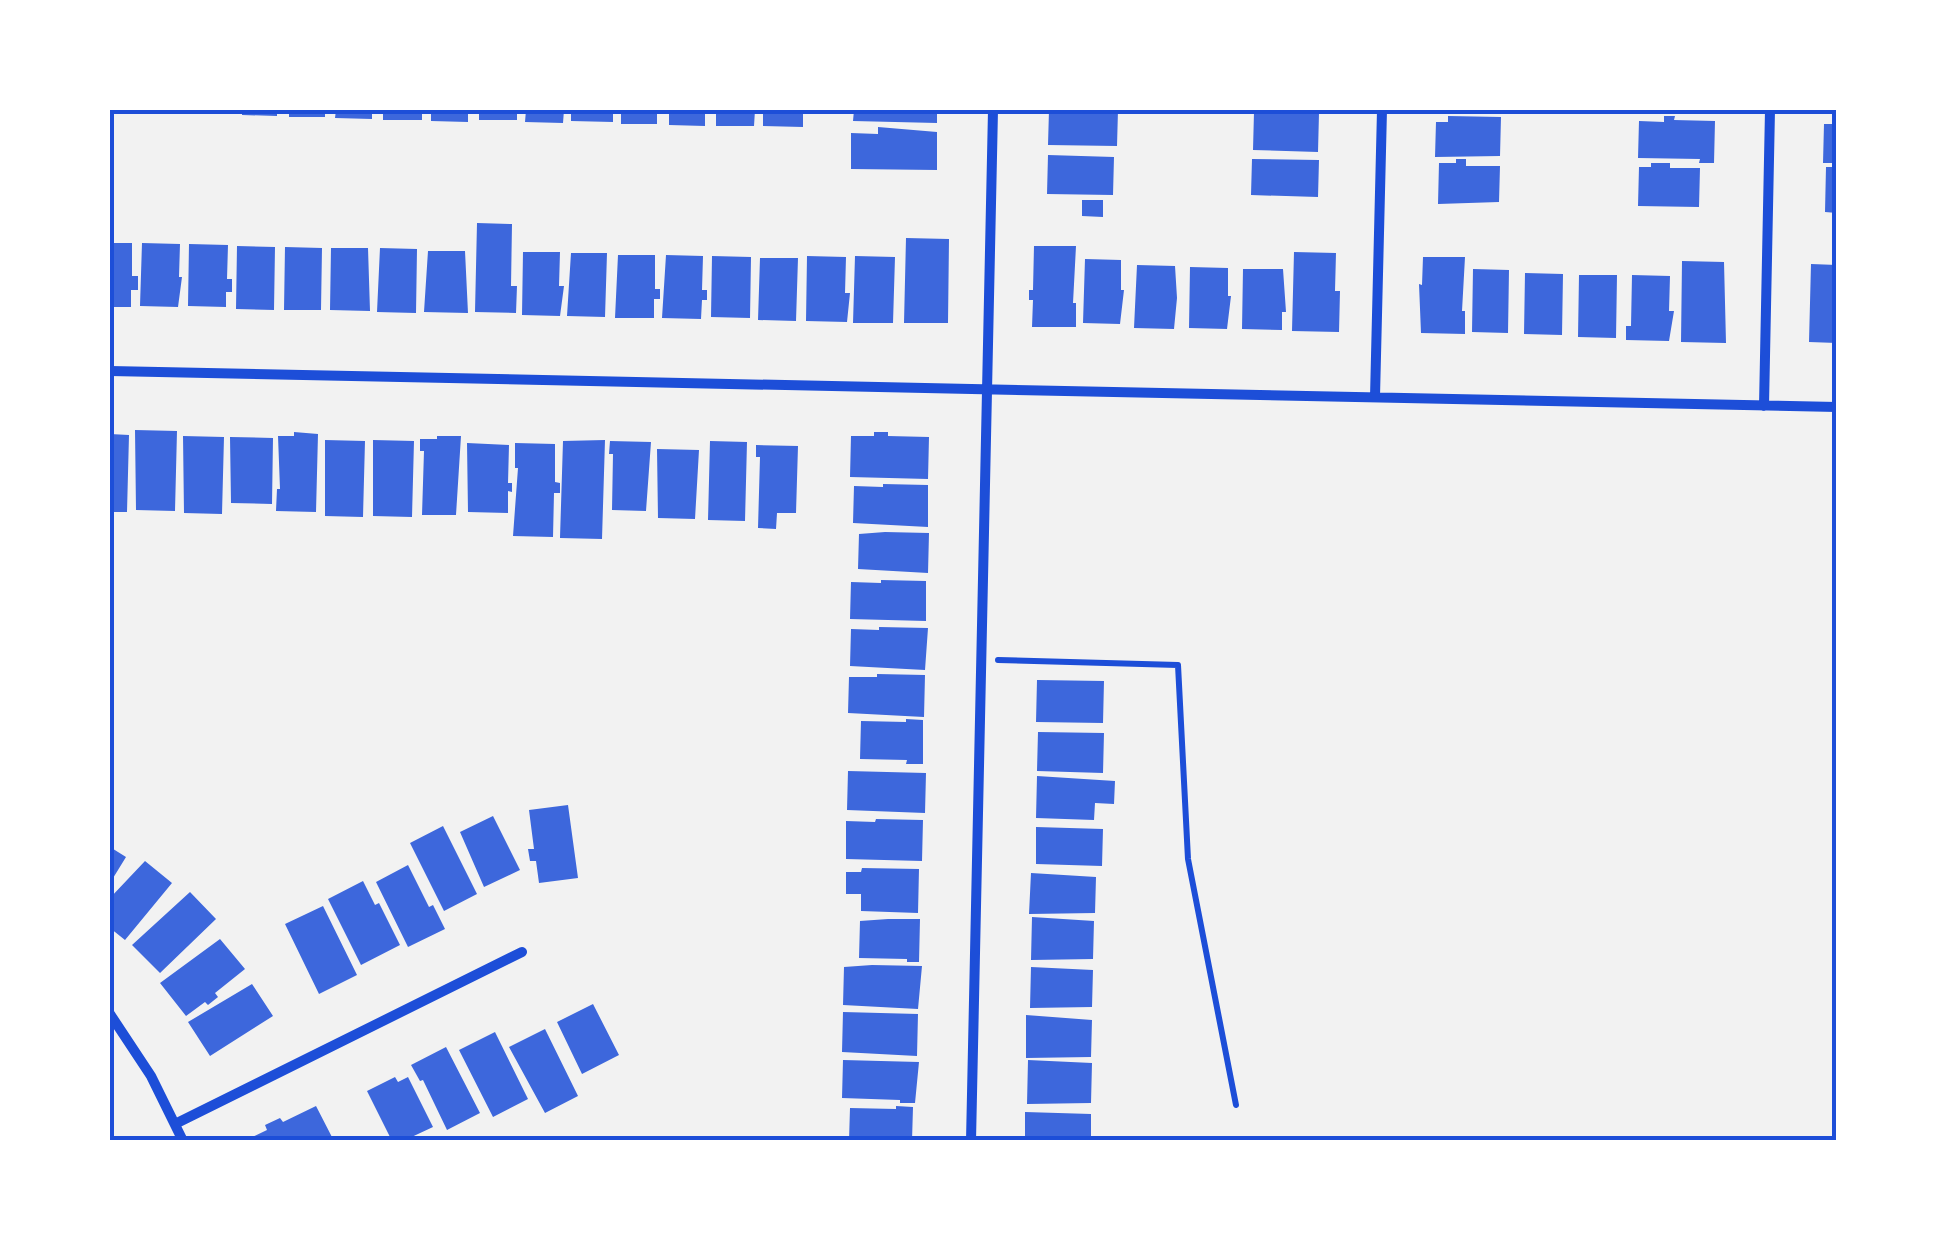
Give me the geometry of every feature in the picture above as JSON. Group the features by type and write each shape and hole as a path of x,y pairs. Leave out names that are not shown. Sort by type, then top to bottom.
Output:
{"street":[{"path":"971,1141 993,110"},
{"path":"1375,397 1382,110"},
{"path":"1764,406 1770,110"},
{"path":"110,371 1837,408"},
{"path":"175,1124 522,952"},
{"path":"110,1014 151,1076 184,1141"}],"path":[{"path":"982,660 1178,665 1188,859 1236,1104"}],"building":[{"path":"242,110 277,110 277,116 242,115"},
{"path":"289,110 325,110 325,117 289,117"},
{"path":"336,110 372,110 372,119 335,118"},
{"path":"383,110 422,110 422,120 383,120"},
{"path":"431,110 468,110 468,122 431,121"},
{"path":"479,110 517,110 517,120 479,120"},
{"path":"526,110 564,110 563,123 525,122"},
{"path":"571,110 613,110 613,122 571,121"},
{"path":"621,110 657,110 657,124 621,124"},
{"path":"669,110 705,110 705,126 669,125"},
{"path":"716,110 755,110 754,126 716,126"},
{"path":"763,110 803,110 803,127 763,126"},
{"path":"854,110 937,110 937,123 853,121"},
{"path":"1049,110 1118,110 1117,146 1048,145"},
{"path":"1254,112 1319,113 1318,152 1253,150"},
{"path":"1448,116 1501,117 1500,156 1435,157 1436,122 1448,122"},
{"path":"1664,116 1675,116 1674,120 1715,121 1714,163 1699,163 1700,159 1638,158 1639,121 1664,122"},
{"path":"1824,124 1837,124 1837,163 1823,163"},
{"path":"878,127 937,132 937,170 851,169 851,133 878,134"},
{"path":"1048,155 1114,157 1113,195 1047,194"},
{"path":"1252,159 1319,160 1318,197 1251,195"},
{"path":"1456,159 1466,159 1466,166 1500,166 1499,202 1438,204 1439,163 1456,163"},
{"path":"1651,163 1670,163 1670,168 1700,168 1699,207 1638,206 1639,167 1651,167"},
{"path":"1826,167 1837,167 1837,213 1825,212"},
{"path":"1082,200 1103,200 1103,217 1082,216"},
{"path":"477,223 512,224 511,286 517,286 516,313 475,312"},
{"path":"906,238 949,239 948,323 904,323"},
{"path":"110,243 132,243 132,276 138,276 138,290 131,290 131,307 110,307"},
{"path":"142,243 180,244 182,277 178,307 140,306"},
{"path":"189,244 228,245 227,279 232,279 232,292 226,292 226,307 188,306"},
{"path":"237,246 275,247 274,310 236,309"},
{"path":"1034,246 1076,246 1076,327 1032,327 1033,300 1029,300 1029,290 1033,290"},
{"path":"285,247 322,248 321,310 284,310"},
{"path":"331,248 368,248 370,311 330,310"},
{"path":"380,248 417,249 416,313 377,312"},
{"path":"428,251 465,251 468,313 424,312"},
{"path":"523,252 560,252 559,286 564,286 560,316 522,315"},
{"path":"1294,252 1336,253 1339,332 1292,331"},
{"path":"571,253 607,253 605,317 567,316"},
{"path":"618,255 655,255 655,289 660,289 660,299 654,299 654,318 615,318"},
{"path":"666,255 703,256 702,290 707,290 707,300 702,300 701,319 662,318"},
{"path":"712,256 751,257 750,318 711,317"},
{"path":"807,256 846,257 845,293 850,293 847,322 806,321"},
{"path":"855,256 895,257 893,323 853,323"},
{"path":"1423,257 1465,257 1465,334 1421,333 1419,284 1422,285"},
{"path":"760,258 798,258 796,321 758,320"},
{"path":"1085,259 1121,260 1124,290 1120,324 1083,323"},
{"path":"1682,261 1724,262 1726,343 1681,342"},
{"path":"1811,264 1837,265 1837,343 1809,342"},
{"path":"1137,265 1175,266 1174,329 1134,328"},
{"path":"1190,267 1228,268 1231,296 1227,329 1189,328"},
{"path":"1243,269 1283,269 1286,312 1282,312 1282,330 1242,329"},
{"path":"1473,269 1509,270 1508,333 1472,332"},
{"path":"1525,273 1563,274 1562,335 1524,334"},
{"path":"1579,275 1617,275 1616,338 1578,337"},
{"path":"1632,275 1670,276 1669,311 1674,311 1669,341 1626,340 1626,326 1631,326"},
{"path":"135,430 177,431 175,511 136,510"},
{"path":"294,432 318,434 316,512 276,511 280,489 278,436 294,436"},
{"path":"874,432 929,437 928,479 850,477 851,436 874,436"},
{"path":"110,434 129,435 127,512 110,512"},
{"path":"183,436 224,437 222,514 184,513"},
{"path":"461,436 456,515 422,515 424,451 420,451 420,439"},
{"path":"230,437 273,438 272,504 231,503"},
{"path":"325,440 365,441 363,517 325,516"},
{"path":"373,440 414,441 412,517 373,516"},
{"path":"605,440 602,539 560,538 563,441"},
{"path":"610,441 651,442 646,511 612,510"},
{"path":"710,441 747,442 745,521 708,520"},
{"path":"467,443 509,445 508,483 512,483 512,492 508,491 508,513 468,512"},
{"path":"515,443 555,444 555,482 560,483 560,493 554,493 553,537 513,536 518,468"},
{"path":"756,445 798,446 796,513 777,513 776,529 758,528 760,457 756,457"},
{"path":"657,449 699,450 695,519 658,518"},
{"path":"928,485 928,527 853,523 854,486"},
{"path":"929,533 928,573 858,569 859,534"},
{"path":"926,581 926,621 850,619 851,582"},
{"path":"928,628 925,670 850,666 851,629"},
{"path":"925,675 924,717 848,713 849,677"},
{"path":"1037,680 1104,681 1103,723 1036,722"},
{"path":"923,720 923,764 860,759 861,721"},
{"path":"1038,732 1104,733 1103,773 1037,771"},
{"path":"848,771 926,773 925,813 847,810"},
{"path":"1037,776 1115,781 1114,804 1095,803 1094,820 1036,818"},
{"path":"568,805 578,878 539,883 536,861 530,861 528,849 534,849 529,810"},
{"path":"493,816 520,870 484,887 460,832"},
{"path":"923,820 922,861 846,859 846,821"},
{"path":"443,826 477,894 444,911 410,843"},
{"path":"1036,827 1103,829 1102,866 1036,864"},
{"path":"110,847 126,857 110,883"},
{"path":"145,861 172,883 125,940 110,928 110,898"},
{"path":"408,865 445,929 408,947 376,882"},
{"path":"862,868 919,869 918,913 861,911 861,894 846,894 846,872 861,872"},
{"path":"1031,873 1096,877 1095,913 1029,914"},
{"path":"363,881 400,945 361,965 328,899"},
{"path":"190,892 216,919 160,973 132,945"},
{"path":"323,906 357,975 319,994 285,924"},
{"path":"1032,917 1094,921 1093,959 1031,960"},
{"path":"920,919 919,962 859,958 860,921"},
{"path":"220,939 245,969 215,993 218,997 208,1005 205,1002 186,1016 160,983"},
{"path":"922,966 918,1009 843,1005 844,967"},
{"path":"1031,967 1093,970 1092,1007 1030,1008"},
{"path":"252,984 273,1016 210,1056 188,1022"},
{"path":"593,1004 619,1055 582,1074 557,1022"},
{"path":"843,1012 918,1014 917,1056 842,1052"},
{"path":"1026,1015 1092,1020 1091,1057 1026,1058"},
{"path":"545,1029 578,1096 545,1113 509,1047"},
{"path":"495,1032 528,1099 493,1117 459,1050"},
{"path":"446,1047 480,1113 447,1130 423,1080 411,1065"},
{"path":"843,1060 919,1062 915,1103 842,1098"},
{"path":"1028,1060 1092,1063 1091,1103 1027,1104"},
{"path":"395,1077 398,1082 408,1077 433,1127 403,1141 392,1141 367,1091"},
{"path":"316,1106 334,1141 244,1141 267,1130 265,1125 280,1118 283,1122"},
{"path":"913,1107 912,1141 849,1141 850,1108"},
{"path":"1025,1112 1091,1114 1091,1141 1025,1141"}]}
